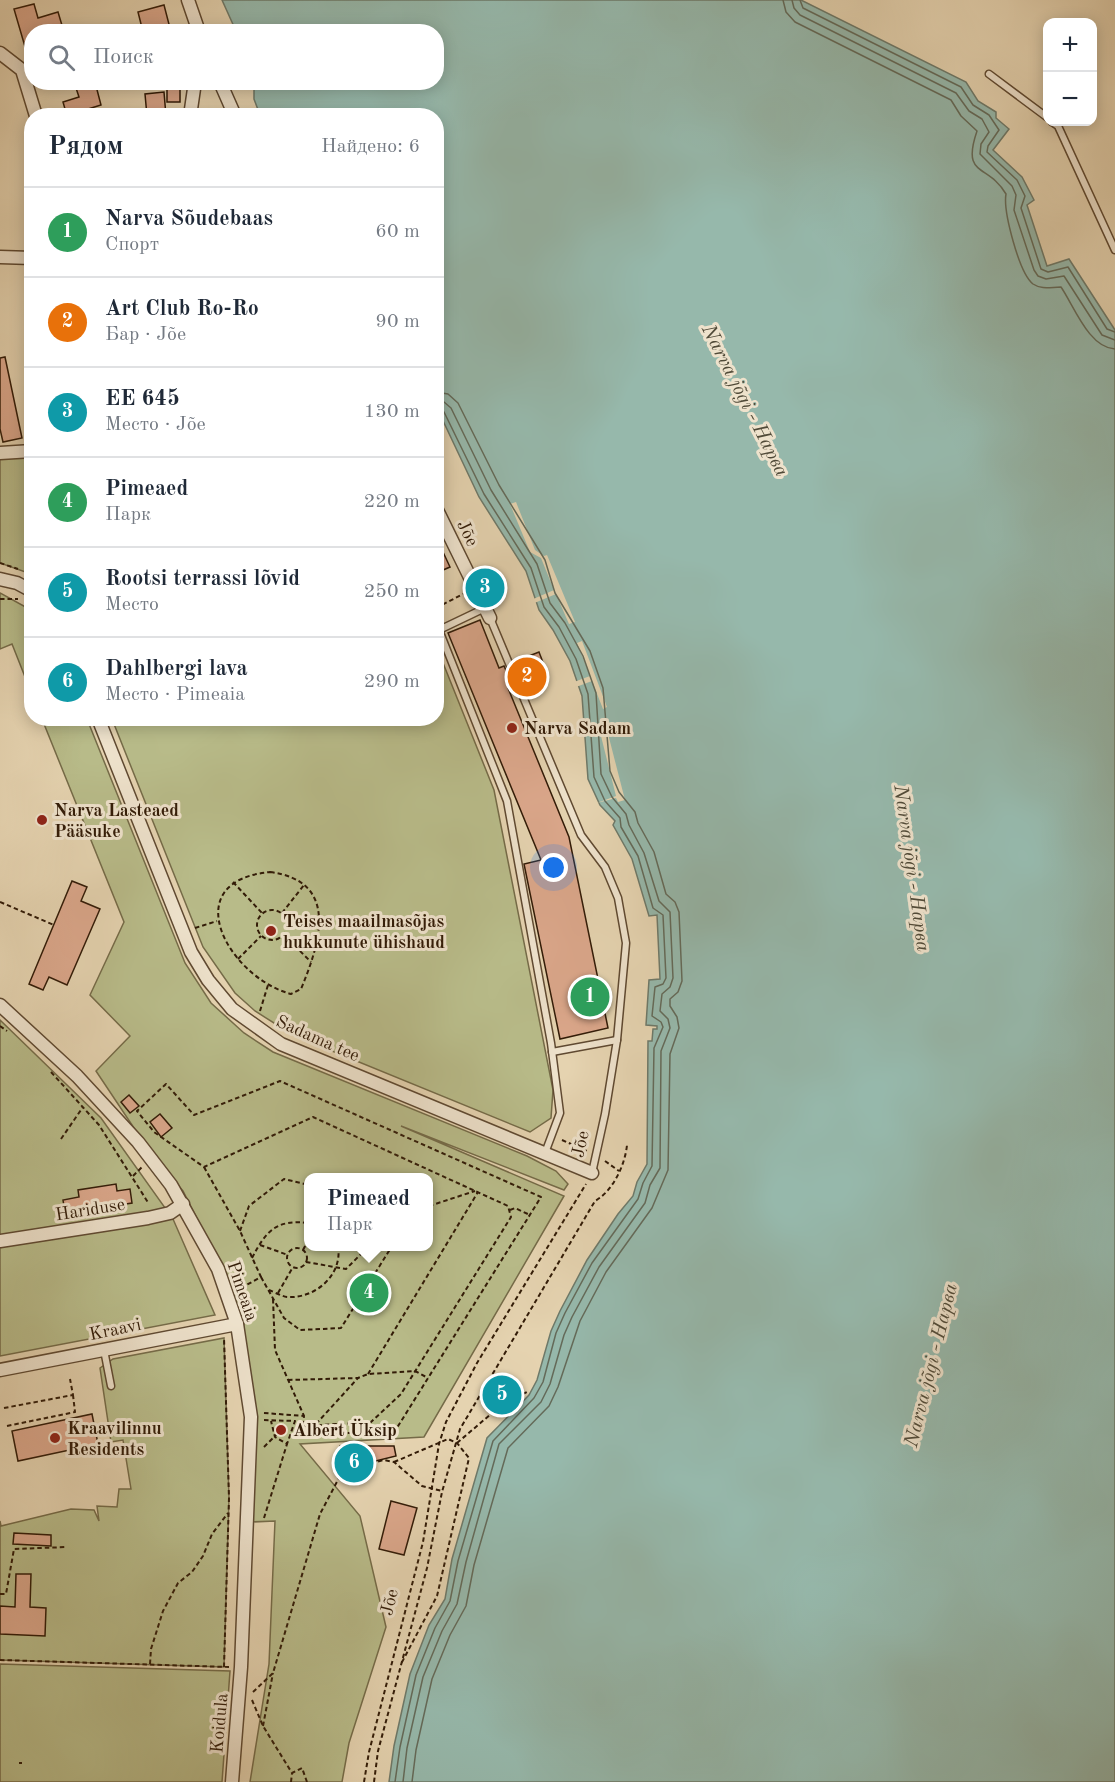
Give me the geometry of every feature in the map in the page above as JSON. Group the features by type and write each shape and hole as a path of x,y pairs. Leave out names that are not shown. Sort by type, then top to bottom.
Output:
{"street":[{"path":"188,0 196,24"},
{"path":"0,53 22,70 24,77"},
{"path":"28,90 34,108"},
{"path":"191,108 194,90"},
{"path":"224,90 231,108"},
{"path":"0,257 24,258"},
{"path":"0,453 24,452"},
{"name":"Jõe","path":"444,524 488,613"},
{"path":"0,579 24,586"},
{"name":"Sadama tee","path":"101,726 113,762 191,952 208,980 232,1009 281,1044 592,1173"},
{"name":"Pimeaia","path":"0,1005 55,1054 138,1142 183,1204 218,1269 237,1324 251,1417 241,1667"},
{"name":"Hariduse","path":"0,1241 156,1216 170,1213 183,1204"},
{"name":"Kraavi","path":"0,1370 237,1324"},
{"name":"Koidula","path":"232,1782 241,1667"}],"lane":[{"path":"989,74 1043,115"},
{"path":"1058,126 1115,250"},
{"path":"444,628 488,613"},
{"name":"Jõe","path":"488,613 581,835 605,867 618,898 626,943 616,1040 592,1173"},
{"path":"444,643 507,801 552,1052 560,1113 545,1153"},
{"path":"552,1052 616,1040"},
{"path":"104,1350 111,1386"}],"path":[{"path":"444,604 475,588"},
{"path":"0,599 21,599"},
{"path":"270,872 290,874 305,884 317,899 320,916 311,962 301,988 291,994 254,977 227,947 218,921 222,897 233,882 249,874 270,872"},
{"path":"233,882 262,913"},
{"path":"282,913 305,884"},
{"path":"0,902 54,925"},
{"path":"272,909 282,913 287,921 284,934 270,940 261,936 257,927 262,913 272,909"},
{"path":"199,938 195,928 218,921"},
{"path":"284,934 311,962"},
{"path":"238,959 261,936"},
{"path":"257,1020 268,985"},
{"path":"0,1026 9,1032"},
{"path":"50,1071 83,1107 121,1156 156,1216"},
{"path":"273,1298 275,1350 304,1416 302,1435 395,1431 541,1197 280,1081 194,1115 166,1084 137,1111 154,1132 204,1167 240,1231 273,1298 285,1318 300,1330 340,1328 389,1251"},
{"path":"61,1139 83,1107"},
{"path":"204,1167 313,1117 508,1206 511,1216 401,1394 371,1422 303,1426"},
{"path":"552,1136 597,1155 619,1171"},
{"path":"374,1782 378,1750 427,1568 442,1492 460,1429 485,1391 595,1202 604,1196 619,1171 625,1160 627,1145"},
{"name":"Jõe","path":"364,1782 369,1752 423,1542 439,1444 450,1412 477,1363 592,1173"},
{"path":"240,1231 249,1206 284,1179 304,1184"},
{"path":"433,1205 477,1192"},
{"path":"368,1374 477,1192"},
{"path":"509,1210 515,1208 530,1215"},
{"path":"252,1258 272,1228 304,1223"},
{"path":"259,1245 288,1256"},
{"path":"293,1250 302,1250 306,1254 306,1262 301,1267 293,1267 288,1261 288,1256 293,1250"},
{"path":"268,1289 291,1297 310,1293 330,1278 336,1268 339,1251"},
{"path":"306,1262 346,1269 364,1251"},
{"path":"278,1294 293,1267"},
{"path":"241,1288 261,1277"},
{"path":"224,1326 229,1512 224,1667"},
{"path":"288,1380 358,1378 368,1374 415,1371 428,1378"},
{"path":"315,1425 358,1378"},
{"path":"7,1426 75,1412 70,1379"},
{"path":"457,1443 505,1402 527,1392 485,1391"},
{"path":"4,1408 73,1395"},
{"path":"261,1413 304,1416"},
{"path":"261,1420 295,1421 264,1518"},
{"path":"271,1421 275,1437 287,1444"},
{"path":"260,1451 279,1432"},
{"path":"263,1726 273,1673 320,1514 334,1485 340,1476 354,1468 384,1461 394,1462 448,1439 457,1443 469,1458 436,1596 398,1670"},
{"path":"394,1462 422,1486 442,1492"},
{"path":"150,1664 151,1648 163,1611 178,1583 192,1572 203,1556 212,1534 229,1512"},
{"path":"0,1594 6,1594 14,1549 67,1547"},
{"path":"0,1660 241,1667"},
{"path":"273,1673 250,1694 263,1726 292,1773 291,1782"},
{"path":"292,1773 302,1768 307,1782"}],"green space":[{"path":"24,451 24,572 0,563 0,453"},
{"path":"0,593 24,606 24,674 12,644 0,649"},
{"path":"444,665 494,790 553,1090 551,1118 530,1132 293,1035 255,1011 235,993 203,947 115,726 444,726"},
{"path":"45,726 90,726 185,963 211,1003 244,1033 273,1052 527,1156 556,1171 568,1184 564,1190 401,1126 564,1196 424,1437 300,1444 360,1516 386,1627 349,1743 342,1782 250,1782 269,1664 275,1521 251,1522 255,1417 221,1266 183,1191 154,1158 96,1071 130,1036 90,995 124,922"},
{"path":"0,1020 101,1118 173,1219 215,1315 0,1356"},
{"path":"224,1338 229,1498 224,1667 0,1660 0,1521 1,1526 71,1509 94,1510 99,1521 97,1506 117,1507 119,1489 131,1489 123,1440 111,1442 100,1368 113,1359"},
{"path":"0,1664 230,1671 222,1782 0,1782"}],"water":[{"name":"Narva jõgi - Нарва","path":"222,0 801,0 966,82 978,101 996,112 996,118 1009,129 993,150 1022,177 1034,200 1027,205 1047,266 1069,259 1115,330 1115,1782 389,1782 394,1746 410,1674 429,1625 445,1599 452,1559 487,1438 529,1395 537,1380 551,1331 560,1311 587,1260 633,1196 637,1182 647,1164 648,1041 652,1041 653,1029 657,1029 657,1026 646,1025 649,980 660,979 657,915 649,916 632,859 613,825 615,821 600,805 588,779 582,696 570,661 539,610 526,571 479,497 444,423 444,108 257,108 254,99 254,90 444,90 444,24 233,24"}],"pier":[{"path":"516,502 535,550 544,556 547,555 575,622 569,624 556,594 532,604 531,600 554,590 541,558 530,552 510,504"},
{"path":"582,641 607,707 603,709 592,681 576,687 574,682 590,676 577,643"},
{"path":"606,726 625,800 618,802 616,798 597,803 616,796 599,728"}],"building":[{"path":"34,4 38,18 58,12 62,24 24,24 24,43 14,9"},
{"path":"164,5 169,24 141,24 138,12"},
{"path":"77,90 97,90 101,105 91,108 65,108 63,102 79,97"},
{"path":"167,90 180,90 180,102 167,102"},
{"path":"164,92 165,108 146,108 145,94"},
{"path":"5,357 22,438 3,442 0,429 0,358"},
{"path":"444,554 450,567 444,570"},
{"path":"480,620 499,668 504,666 513,686 508,688 569,837 608,1028 560,1039 524,864 541,860 448,633"},
{"path":"539,652 547,673 523,682 514,662"},
{"path":"72,881 87,887 81,901 100,909 67,985 49,977 43,990 29,984"},
{"path":"129,1095 139,1106 130,1113 121,1102"},
{"path":"160,1114 172,1128 161,1137 150,1122"},
{"path":"116,1184 117,1191 130,1189 132,1203 119,1205 120,1210 66,1218 63,1200 79,1197 78,1190"},
{"name":"Kraavilinnu Residents","path":"92,1414 98,1444 18,1461 12,1431"},
{"path":"340,1446 394,1446 396,1456 339,1470"},
{"path":"391,1501 417,1508 404,1555 379,1549"},
{"path":"14,1533 51,1535 51,1546 13,1544"},
{"path":"16,1574 31,1574 30,1607 46,1608 45,1636 0,1634 0,1606 15,1607"}],"place":[{"name":"EE 645","path":"485,588"},
{"name":"Art Club Ro-Ro","path":"527,677"},
{"name":"Narva Sadam","path":"512,728"},
{"name":"Narva Lasteaed Pääsuke","path":"42,820"},
{"name":"Teises maailmasõjas hukkunute ühishaud","path":"271,931"},
{"name":"Narva Sõudebaas","path":"590,997"},
{"name":"Pimeaed","path":"369,1293"},
{"name":"Rootsi terrassi lõvid","path":"502,1395"},
{"name":"Albert Üksip","path":"281,1430"},
{"name":"Kraavilinnu Residents","path":"55,1438"},
{"name":"Dahlbergi lava","path":"354,1463"}]}
